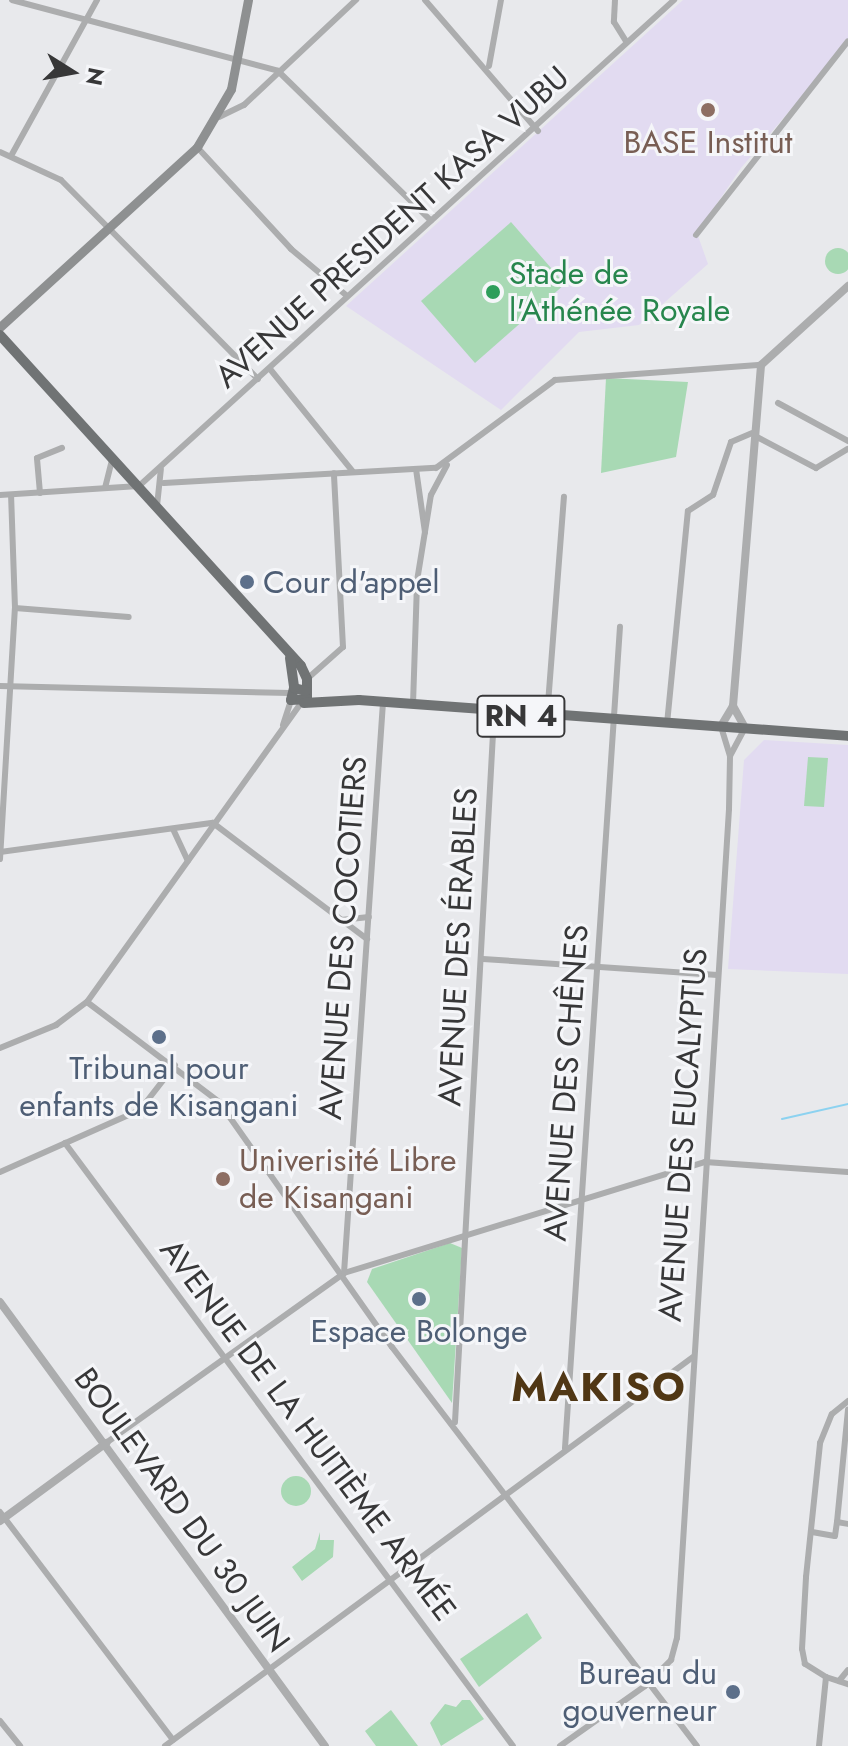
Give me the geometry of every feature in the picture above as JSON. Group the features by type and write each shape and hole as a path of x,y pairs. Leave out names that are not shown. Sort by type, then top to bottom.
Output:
{"highway":[{"path":"0,335 290,656 300,694"},
{"name":"RN 4","path":"300,694 494,715 721,726 848,736"}],"main road":[{"path":"0,327 197,147 219,117 237,62 248,0"}],"street":[{"path":"12,0 278,71 431,221"},
{"path":"11,156 92,20 97,0"},
{"path":"219,117 244,105 356,0"},
{"path":"425,0 489,66 538,131"},
{"path":"489,66 501,0"},
{"path":"615,0 614,22 626,41"},
{"name":"AVENUE PRESIDENT KASA VUBU","path":"139,486 270,369 346,295 538,131 626,41 674,0"},
{"path":"696,235 848,41"},
{"path":"197,147 291,249 346,295"},
{"path":"0,152 51,172 258,379"},
{"path":"413,706 431,495 447,465 555,380 761,365 848,286"},
{"path":"721,726 733,706 752,434 761,365"},
{"path":"270,369 353,472"},
{"path":"778,403 848,441"},
{"path":"667,724 688,511 713,495 731,442 752,434 816,468 848,449"},
{"path":"40,493 37,458 62,448"},
{"path":"105,488 111,456"},
{"path":"164,483 447,465"},
{"path":"157,506 164,483 161,469"},
{"path":"416,469 415,498 426,534"},
{"path":"0,1048 56,1025 87,1002 280,732 300,694 343,647 334,473"},
{"path":"0,495 139,486"},
{"path":"11,495 15,608 4,686 1,854 213,823 367,940"},
{"path":"547,717 564,497"},
{"path":"15,608 129,617"},
{"name":"AVENUE DES CHÊNES","path":"565,1448 584,1201 620,627"},
{"path":"4,686 300,694"},
{"name":"AVENUE DES COCOTIERS","path":"344,1273 383,703"},
{"path":"733,706 745,728"},
{"name":"AVENUE DES ÉRABLES","path":"455,1422 483,959 494,715"},
{"name":"AVENUE DES EUCALYPTUS","path":"645,1686 671,1660 730,756 721,726"},
{"name":"AVENUE DES EUCALYPTUS","path":"730,756 745,728"},
{"path":"173,829 188,861"},
{"path":"341,920 369,917"},
{"path":"483,959 717,975"},
{"path":"87,1002 175,1065 219,1102 344,1273 392,1347 455,1422 645,1686 697,1746"},
{"path":"0,1172 140,1110 175,1065"},
{"name":"AVENUE DE LA HUITIÈME ARMÉE","path":"65,1143 513,1746"},
{"path":"173,1740 1,1517 344,1273 705,1162 848,1172"},
{"name":"BOULEVARD DU 30 JUIN","path":"0,1302 325,1746"},
{"path":"165,1746 565,1448 693,1357"},
{"path":"848,1401 832,1414 820,1443 802,1649 805,1664 826,1677 848,1684"},
{"path":"812,1532 835,1536 848,1410"},
{"path":"837,1522 848,1524"},
{"path":"839,1681 848,1670"},
{"path":"819,1746 826,1677"},
{"path":"560,1746 645,1686"},
{"path":"0,1721 20,1746"}],"shaded area":[{"path":"683,0 848,0 848,42 741,168 697,233 708,264 639,325 579,332 501,410 346,306"},
{"path":"764,740 848,745 848,974 728,969 744,760"}],"green space":[{"name":"Stade de l'Athénée Royale","path":"511,222 565,284 475,363 421,301"},
{"path":"838,248 847,252 851,261 847,270 838,274 829,270 825,261 829,252"},
{"path":"606,378 688,382 676,457 601,473"},
{"path":"808,757 828,758 824,807 804,806"},
{"path":"450,1243 462,1248 452,1403 367,1282 372,1269"},
{"path":"296,1476 307,1480 311,1491 307,1502 296,1506 285,1502 281,1491 285,1480"},
{"path":"320,1532 320,1540 334,1540 333,1557 302,1581 292,1567 315,1549"},
{"path":"527,1613 542,1638 479,1687 460,1659"},
{"path":"462,1700 470,1700 484,1719 441,1746 430,1723 445,1704 456,1707"},
{"path":"391,1710 418,1746 376,1746 365,1731"}],"waterway":[{"path":"782,1119 848,1104"}],"place":[{"name":"BASE Institut","path":"708,110"},
{"name":"Stade de l'Athénée Royale","path":"493,292"},
{"name":"Cour d'appel","path":"247,582"},
{"name":"Tribunal pour enfants de Kisangani","path":"159,1037"},
{"name":"Univerisité Libre de Kisangani","path":"223,1179"},
{"name":"Espace Bolonge","path":"419,1299"},
{"name":"Bureau du gouverneur","path":"733,1692"}],"district":[{"name":"MAKISO","path":"599,1387"}]}
